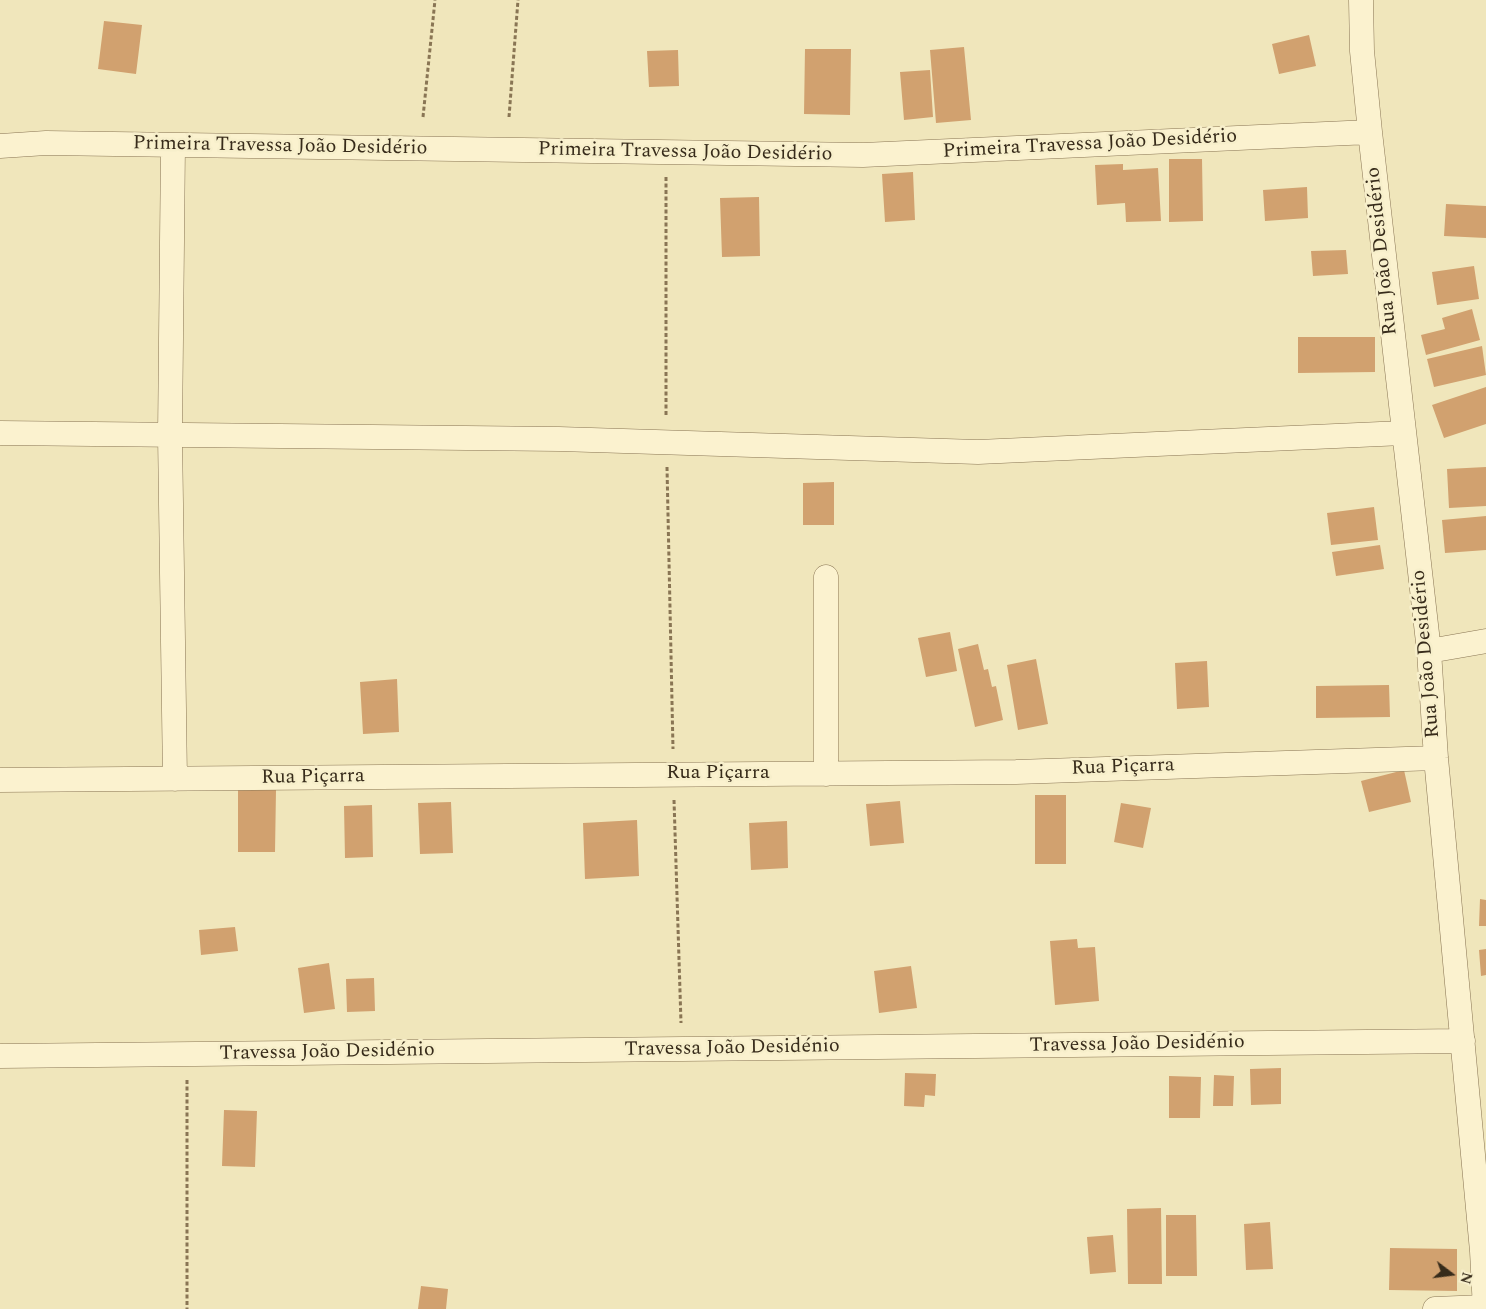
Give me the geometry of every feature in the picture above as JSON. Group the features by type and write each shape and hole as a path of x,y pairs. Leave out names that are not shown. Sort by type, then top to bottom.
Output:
{"street":[{"name":"Rua João Desidério","path":"1361,0 1362,51 1370,132 1429,651 1436,758 1482,1251 1484,1308"},
{"name":"Primeira Travessa João Desidério","path":"0,146 46,143 862,154 1370,132"},
{"path":"173,145 170,435 175,779"},
{"path":"0,433 666,442 978,452 1403,433"},
{"path":"826,577 826,774"},
{"path":"1429,651 1486,641"},
{"name":"Rua Piçarra","path":"0,780 1016,772 1436,758"},
{"name":"Travessa João Desidénio","path":"0,1056 1463,1041"},
{"path":"1435,1309 1484,1308"}],"path":[{"path":"423,117 435,0"},
{"path":"509,117 518,0"},
{"path":"666,152 666,442 682,1049"},
{"path":"187,1054 187,1309"}],"building":[{"path":"104,21 142,25 136,74 98,69"},
{"path":"1309,35 1316,66 1279,74 1272,44"},
{"path":"964,47 971,120 936,123 930,50"},
{"path":"805,49 851,49 850,115 804,114"},
{"path":"678,50 679,86 649,87 647,51"},
{"path":"930,70 933,117 904,120 900,72"},
{"path":"1169,159 1202,159 1203,221 1169,222"},
{"path":"1123,164 1123,170 1158,168 1161,221 1126,222 1125,203 1097,205 1095,165"},
{"path":"913,172 915,220 885,222 882,174"},
{"path":"1307,187 1308,218 1265,221 1263,190"},
{"path":"759,197 760,256 722,257 720,198"},
{"path":"1446,204 1486,206 1486,238 1444,236"},
{"path":"1346,250 1348,274 1313,276 1311,251"},
{"path":"1474,266 1479,299 1437,305 1432,272"},
{"path":"1472,309 1480,340 1426,355 1421,335 1445,329 1442,318"},
{"path":"1298,337 1375,337 1375,372 1298,373"},
{"path":"1482,346 1486,375 1434,387 1427,359"},
{"path":"1486,387 1486,424 1444,438 1432,405"},
{"path":"1486,467 1486,506 1449,508 1447,469"},
{"path":"834,482 834,525 803,525 803,483"},
{"path":"1374,507 1378,540 1331,545 1327,513"},
{"path":"1486,516 1486,550 1445,553 1442,520"},
{"path":"1380,545 1384,569 1336,576 1332,552"},
{"path":"950,632 957,671 926,677 918,638"},
{"path":"978,644 984,670 988,669 992,687 996,686 1003,720 975,727 958,649"},
{"path":"1036,659 1048,724 1018,730 1007,665"},
{"path":"1207,661 1209,707 1177,709 1175,663"},
{"path":"397,679 399,732 363,734 360,682"},
{"path":"1389,685 1390,717 1316,718 1316,686"},
{"path":"1404,770 1411,802 1369,812 1361,781"},
{"path":"238,790 276,790 275,852 238,852"},
{"path":"1035,795 1066,795 1066,864 1035,864"},
{"path":"900,801 904,843 870,846 866,804"},
{"path":"451,802 453,853 420,854 418,803"},
{"path":"1121,803 1151,808 1143,848 1114,842"},
{"path":"372,805 373,857 345,858 344,806"},
{"path":"637,820 639,876 585,879 583,823"},
{"path":"787,821 788,868 751,870 749,823"},
{"path":"1480,899 1486,900 1486,926 1479,926"},
{"path":"235,927 238,951 201,955 199,930"},
{"path":"1077,939 1078,948 1095,947 1099,1001 1055,1005 1050,941"},
{"path":"1486,949 1486,975 1481,976 1479,950"},
{"path":"329,963 335,1009 304,1013 298,968"},
{"path":"911,966 917,1008 879,1013 874,971"},
{"path":"374,978 375,1011 347,1012 346,979"},
{"path":"1281,1068 1281,1104 1251,1105 1250,1069"},
{"path":"905,1073 936,1074 935,1096 925,1095 924,1107 904,1106"},
{"path":"1214,1075 1234,1076 1233,1106 1213,1106"},
{"path":"1169,1076 1201,1077 1200,1118 1169,1118"},
{"path":"224,1110 257,1111 255,1167 222,1166"},
{"path":"1161,1208 1162,1284 1128,1284 1127,1209"},
{"path":"1166,1215 1196,1215 1197,1276 1166,1276"},
{"path":"1270,1222 1273,1269 1246,1270 1244,1224"},
{"path":"1113,1235 1116,1272 1090,1274 1087,1237"},
{"path":"1390,1248 1457,1249 1457,1291 1389,1290"},
{"path":"421,1286 448,1289 446,1309 418,1309"}]}
